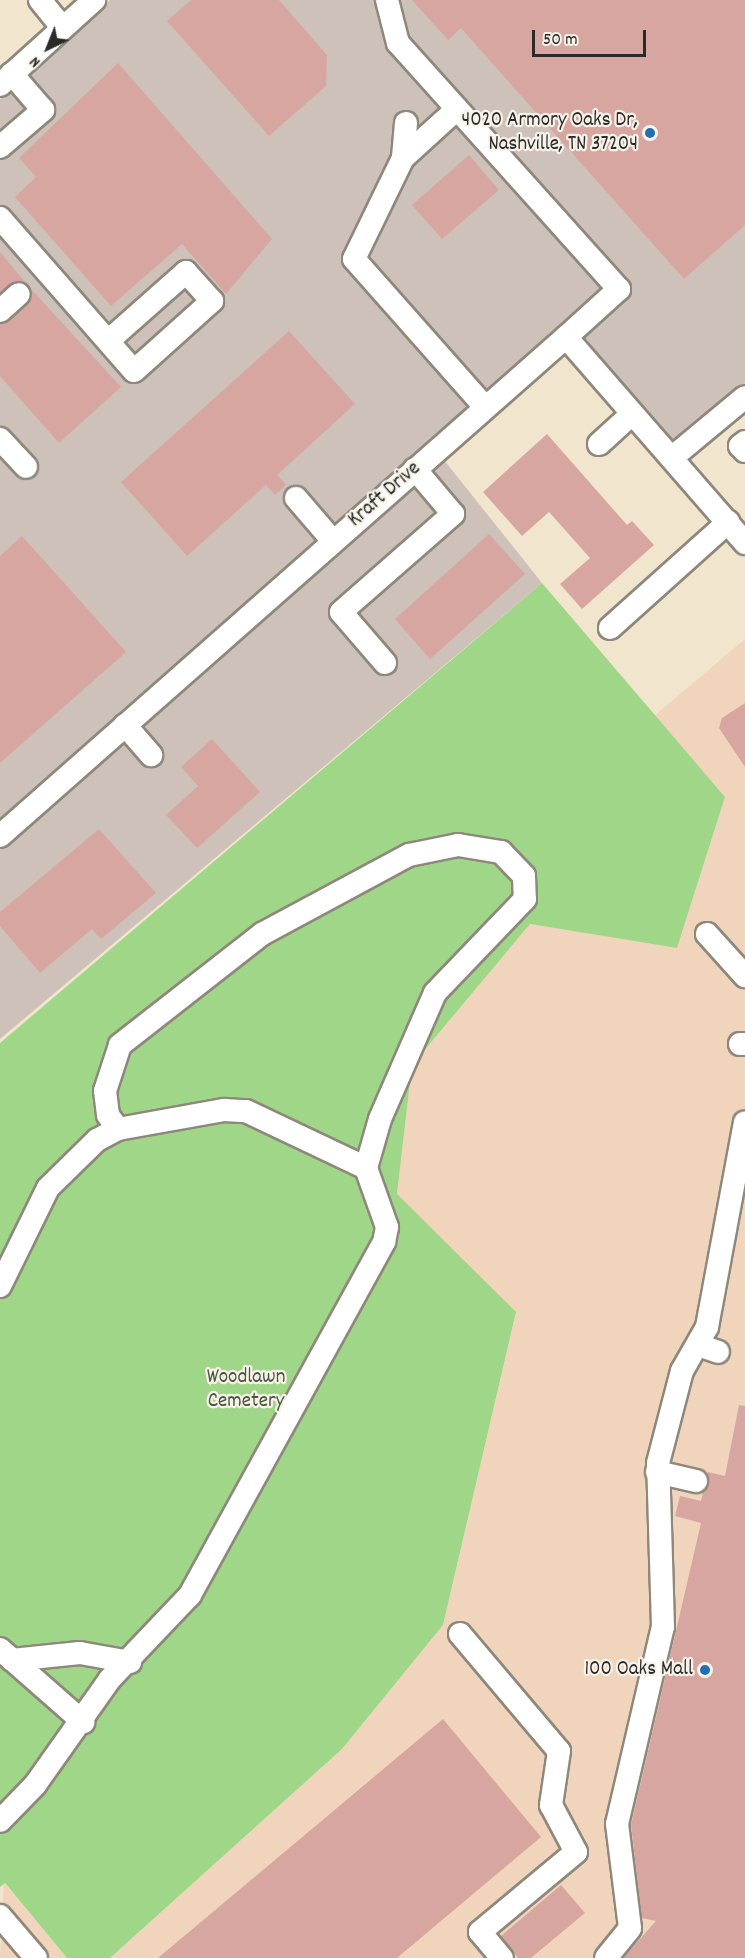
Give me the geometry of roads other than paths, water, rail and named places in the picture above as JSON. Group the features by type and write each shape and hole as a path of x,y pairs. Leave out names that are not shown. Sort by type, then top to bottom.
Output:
{"street":[{"path":"40,0 63,28"},
{"path":"0,147 43,110 6,80 94,0"},
{"path":"387,0 398,43 457,109 403,158"},
{"name":"Kraft Drive","path":"0,836 619,290 457,109"},
{"path":"406,123 403,158 354,259 485,407"},
{"path":"0,218 134,371 212,301 186,272 108,341"},
{"path":"0,311 19,294"},
{"path":"566,337 632,414 674,456 745,543"},
{"path":"674,456 745,397"},
{"path":"599,444 632,414"},
{"path":"0,439 26,467"},
{"path":"745,442 740,446 745,451"},
{"path":"385,663 341,612 453,514 415,469"},
{"path":"296,498 333,541"},
{"path":"610,628 728,522"},
{"path":"125,725 151,755"},
{"path":"118,1129 108,1115 105,1091 120,1045 262,934 409,855 458,845 501,852 524,876 525,899 430,1001 366,1168"},
{"path":"707,934 745,976"},
{"path":"0,1286 48,1188 97,1140 118,1129 246,1111 366,1168 384,1212 384,1242 190,1595 130,1662 111,1679 83,1722 0,1821"},
{"path":"606,1958 630,1928 618,1818 663,1627 657,1472 682,1371 708,1348 707,1327 739,1170 745,1122"},
{"path":"657,1472 696,1481"},
{"path":"460,1635 558,1751 551,1805 576,1852 480,1932 502,1958"},
{"path":"6,1654 80,1653 130,1662"},
{"path":"6,1654 83,1722"},
{"path":"0,1916 36,1958"}],"place":[{"name":"4020 Armory Oaks Dr, Nashville, TN 37204","path":"650,133"},
{"name":"100 Oaks Mall","path":"705,1670"}],"park label":[{"name":"Woodlawn Cemetery","path":"246,1390"}]}
